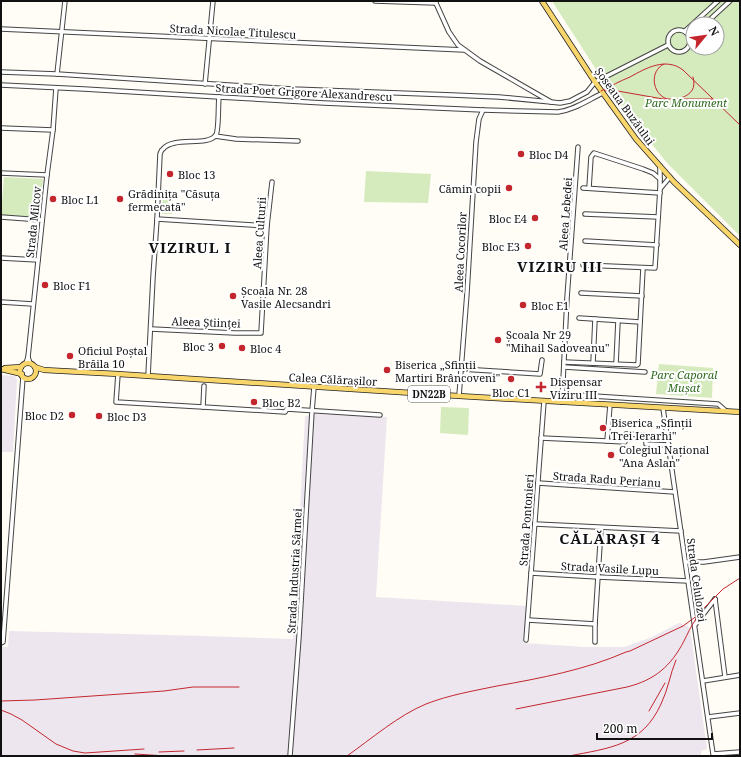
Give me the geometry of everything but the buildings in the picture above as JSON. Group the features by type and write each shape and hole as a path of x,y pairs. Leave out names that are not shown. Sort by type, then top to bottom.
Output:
{"main road":[{"name":"Șoseaua Buzăului","path":"542,1 595,82 636,138 670,177 740,245"},
{"name":"DN22B","path":"28,363 35,367"},
{"path":"1,369 21,367 28,363"},
{"path":"21,367 22,375"},
{"name":"Calea Călărașilor","path":"35,367 44,370 740,412"},
{"path":"35,367 35,375"},
{"path":"1,369 29,378 44,370"}],"street":[{"path":"57,74 63,32 65,1"},
{"path":"205,84 213,1"},
{"path":"375,1 435,2 458,45 495,70 551,102"},
{"path":"702,16 718,1"},
{"path":"714,16 730,1"},
{"name":"Strada Nicolae Titulescu","path":"1,29 464,50"},
{"path":"685,31 677,30 671,33 668,37 668,45 672,50 683,51 685,50"},
{"name":"Strada Poet Grigore Alexandrescu","path":"1,72 57,74 292,89 500,97 560,103 587,92 595,82 668,45"},
{"name":"Strada Poet Grigore Alexandrescu","path":"1,85 483,110 551,112 565,111 575,108 603,93"},
{"name":"Strada Milcov","path":"28,363 42,220 53,130 56,88"},
{"path":"148,376 160,154 167,145 209,140 215,136 217,130 219,97"},
{"name":"Aleea Cocorilor","path":"459,396 476,142 479,118 483,110"},
{"path":"1,128 53,130"},
{"path":"215,136 236,139 298,141"},
{"name":"Aleea Lebedei","path":"562,402 567,298 578,147"},
{"path":"589,188 591,157 594,154 643,169 653,173 660,179"},
{"path":"582,264 656,268 660,166"},
{"path":"1,173 47,175"},
{"path":"660,191 670,177"},
{"name":"Aleea Culturii","path":"261,333 272,182"},
{"path":"583,188 660,191"},
{"path":"585,214 658,217"},
{"path":"1,217 42,220"},
{"path":"157,219 268,226"},
{"path":"585,241 657,245"},
{"path":"1,258 38,260"},
{"path":"564,362 638,364 643,268"},
{"path":"581,293 642,296"},
{"path":"1,302 33,304"},
{"path":"579,318 640,322"},
{"path":"593,363 595,319"},
{"path":"616,364 618,320"},
{"name":"Aleea Științei","path":"151,329 261,333"},
{"path":"461,369 540,374 542,360"},
{"path":"564,367 645,372"},
{"path":"118,374 116,402 285,412 287,409 380,415"},
{"path":"2,643 22,375"},
{"path":"203,407 204,386"},
{"name":"Strada Industria Sârmei","path":"290,756 300,637 314,387"},
{"path":"562,394 718,404 726,411"},
{"name":"Strada Pontonieri","path":"526,640 544,401"},
{"path":"607,441 610,404"},
{"name":"Strada Celulozei","path":"663,408 713,754 740,752"},
{"path":"542,438 625,442 626,434 646,435 646,444 669,445"},
{"name":"Strada Radu Perianu","path":"538,483 675,492"},
{"path":"535,524 681,531"},
{"path":"595,642 601,528"},
{"path":"686,562 704,562 740,557"},
{"name":"Strada Vasile Lupu","path":"531,573 688,581"},
{"path":"694,625 714,599 724,677"},
{"path":"528,620 596,624"},
{"path":"703,681 740,675"},
{"path":"708,717 740,713"}],"shaded area":[{"path":"1,375 15,376 17,380 13,452 1,452"},
{"path":"314,414 387,417 376,597 527,606 523,643 585,647 624,647 652,637 679,623 688,626 690,628 707,749 701,751 701,756 1,756 1,647 8,647 9,631 293,639 305,416"}],"green space":[{"name":"Parc Monument","path":"552,1 740,1 740,236 668,164 610,91"},
{"path":"366,171 431,174 428,203 364,202"},
{"path":"4,177 43,179 39,217 1,215"},
{"path":"163,191 173,191 172,214 162,214"},
{"name":"Parc Caporal Mușat","path":"659,364 713,368 712,398 656,394"},
{"path":"441,407 469,408 468,435 440,433"}],"tram line":[{"path":"664,64 659,67 656,72 654,82 658,92 667,99"},
{"path":"601,91 649,67 670,64 683,70 740,125"},
{"path":"681,98 688,95 692,90 694,84 693,77"},
{"path":"605,91 612,90 663,99 713,99"}],"railway":[{"path":"347,756 395,721 426,704 443,698 579,669 630,651 683,626 694,618 723,589 740,578"},
{"path":"516,709 627,687 646,680 661,671 674,658 696,619"},
{"path":"569,756 623,743 644,729 653,718 661,704 676,660"},
{"path":"649,711 665,683"},
{"path":"1,701 164,691 193,687 239,687"},
{"path":"1,710 22,720 56,744 73,751 85,753 144,749"},
{"path":"197,750 234,748"},
{"path":"159,752 184,751"},
{"path":"135,754 166,756"}],"place":[{"name":"Bloc D4","path":"521,154"},
{"name":"Bloc 13","path":"170,174"},
{"name":"Cămin copii","path":"509,188"},
{"name":"Bloc L1","path":"53,199"},
{"name":"Grădinița \"Căsuța fermecată\"","path":"120,199"},
{"name":"Bloc E4","path":"535,218"},
{"name":"Bloc E3","path":"528,246"},
{"name":"Bloc F1","path":"45,285"},
{"name":"Școala Nr. 28 Vasile Alecsandri","path":"233,296"},
{"name":"Bloc E1","path":"523,305"},
{"name":"Școala Nr 29 \"Mihail Sadoveanu\"","path":"498,340"},
{"name":"Bloc 3","path":"222,346"},
{"name":"Bloc 4","path":"242,348"},
{"name":"Oficiul Poștal Brăila 10","path":"70,356"},
{"name":"Biserica „Sfinții Martiri Brâncoveni\"","path":"387,370"},
{"name":"Bloc C1","path":"511,379"},
{"name":"Dispensar Viziru III","path":"541,387"},
{"name":"Bloc B2","path":"254,402"},
{"name":"Bloc D2","path":"72,415"},
{"name":"Bloc D3","path":"99,416"},
{"name":"Biserica „Sfinții Trei Ierarhi\"","path":"603,428"},
{"name":"Colegiul Național \"Ana Aslan\"","path":"611,455"}],"district":[{"name":"VIZIRUL I","path":"190,247"},
{"name":"VIZIRU III","path":"560,266"},
{"name":"CĂLĂRAȘI 4","path":"610,538"}]}
